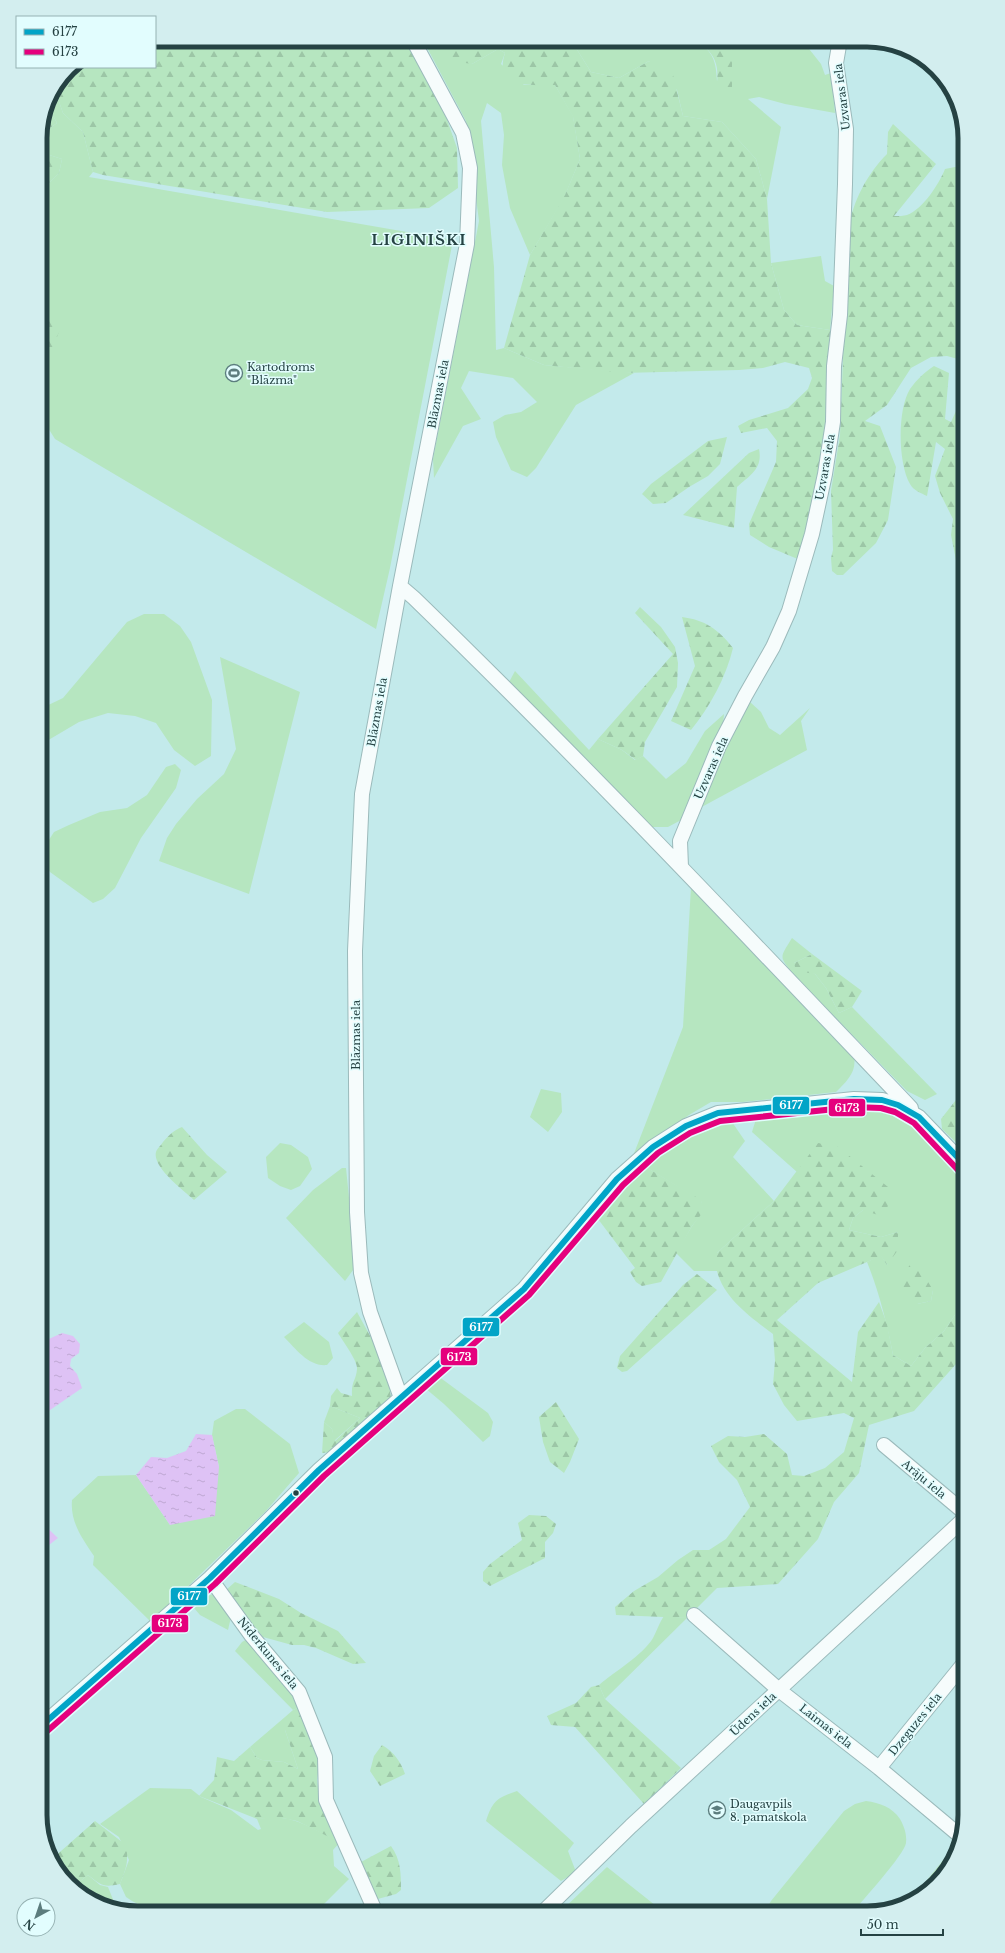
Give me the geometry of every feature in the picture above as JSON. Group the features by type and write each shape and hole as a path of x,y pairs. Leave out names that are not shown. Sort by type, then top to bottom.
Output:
{"street":[{"name":"Blāzmas iela","path":"401,1398 370,1312 361,1273 357,1212 355,951 362,794 400,586 467,244 470,187 470,168 463,132 417,47"},
{"name":"Uzvaras iela","path":"681,867 680,841 716,754 745,696 773,647 789,611 812,534 825,474 834,422 834,366 840,315 845,184 846,129 836,63 839,47"},
{"path":"400,586 499,681 681,867 958,1158"},
{"path":"47,1721 210,1578 319,1470 524,1289 616,1179 653,1147 686,1126 718,1112 854,1099 882,1100 898,1105 919,1117"},
{"name":"Arāju iela","path":"884,1445 958,1507"},
{"name":"Ūdens iela","path":"549,1906 631,1826 958,1524"},
{"name":"Niderkunes iela","path":"210,1578 250,1635 300,1692 325,1757 326,1800 373,1906"},
{"name":"Laimas iela","path":"694,1615 779,1690 880,1768 956,1833"},
{"name":"Dzeguzes iela","path":"880,1768 958,1671"}],"green space":[{"path":"156,47 409,47 445,114 457,148 458,188 429,208 327,212 103,175 93,172 83,132 63,113 57,96 62,87 80,68 156,68"},
{"path":"427,47 444,47 472,64 498,49 505,53 501,64 524,85 555,85 573,116 580,159 564,198 530,255 510,208 502,165 504,135 501,113 487,103 481,121 494,267 496,350 504,348 544,365 634,373 576,405 536,468 527,477 511,470 496,437 493,422 505,415 521,412 537,402 513,378 469,371 461,388 481,419 463,426 434,478 433,459 479,221 466,121"},
{"path":"444,47 575,47 591,72 619,78 649,61 673,75 683,116 722,122 756,159 767,199 771,263 784,310 797,325 830,330 827,425 800,560 769,547 750,535 749,524 776,462 777,441 767,428 741,433 738,426 749,420 788,408 808,389 812,378 809,368 785,362 763,368 739,370 623,373 544,365 504,348 530,255 565,195 580,159 573,117 555,85 525,85 516,83 509,79 504,74 503,65 505,53 498,49 472,64 459,62 448,55"},
{"path":"575,47 705,47 713,58 716,68 717,81 732,50 729,47 808,47 821,64 825,75 831,73 835,113 785,104 759,97 748,99 781,127 767,199 756,159 722,122 683,116 677,90 649,61 619,78 591,72"},
{"path":"705,47 729,47 732,50 732,91 728,94 720,87 718,83 716,64"},
{"name":"Kartodroms \"Blāzma\"","path":"57,96 63,113 83,132 93,172 89,177 453,240 390,568 376,629 55,439 47,426 47,189 49,183 59,173 62,159 47,154 47,132 57,123 51,112"},
{"path":"51,112 57,123 47,130"},
{"path":"893,124 936,164 894,216 903,216 913,212 935,189 945,169 958,166 958,359 947,356 931,357 911,368 887,405 865,421 880,426 896,467 888,520 876,543 843,575 837,575 832,571 831,558 833,550 831,491 840,435 848,230 857,198 873,170 887,154 888,132"},
{"path":"47,154 62,159 59,173 49,183 47,189"},
{"path":"821,256 825,281 834,286 830,330 797,325 784,310 771,263"},
{"path":"47,317 62,324 47,363"},
{"path":"934,366 949,373 945,419 951,422 958,406 958,560 956,560 951,535 953,519 940,493 935,476 945,449 936,442 927,496 918,492 910,484 903,463 901,450 901,423 903,410 910,389 924,373"},
{"path":"727,437 720,464 708,476 666,503 653,504 642,494 651,484 708,441"},
{"path":"759,449 760,456 757,467 751,475 737,487 734,528 683,515 749,453"},
{"path":"640,607 661,627 675,647 678,663 677,687 645,742 643,756 636,760 622,750 598,739 673,654 635,613"},
{"path":"144,614 164,614 180,626 191,642 212,700 211,756 195,766 174,750 156,723 135,716 108,713 79,722 47,741 47,706 63,698 127,622"},
{"path":"682,617 698,620 710,626 733,648 722,681 705,712 691,730 671,721 695,666"},
{"path":"220,657 300,692 249,894 159,861 167,838 176,824 197,799 224,774 236,749"},
{"path":"515,671 589,750 598,739 622,750 635,760 643,756 666,779 686,763 705,731 724,714 723,725 683,819 668,827 649,827 508,684"},
{"path":"750,702 761,712 769,728 780,735 810,708 801,721 807,750 698,809 734,725"},
{"path":"175,764 181,770 176,788 141,838 115,888 103,899 93,903 50,872 47,866 47,843 54,832 100,812 127,808 147,795 166,767"},
{"path":"691,887 854,1057 854,1067 850,1076 836,1092 743,1102 711,1102 689,1115 633,1156 683,1027"},
{"path":"792,938 812,954 794,963 815,974 826,988 839,1013 852,1007 937,1094 925,1100 907,1091 794,975 782,957"},
{"path":"812,954 862,991 852,1007 839,1013 826,988 815,974 796,971 794,963"},
{"path":"541,1089 561,1093 562,1112 548,1132 530,1117"},
{"path":"958,1097 958,1144 942,1129 941,1119"},
{"path":"872,1104 887,1108 910,1122 958,1168 958,1310 944,1331 925,1348 911,1366 893,1355 882,1308 867,1262 881,1255 887,1265 898,1232 881,1237 849,1230 853,1218 863,1210 818,1144 797,1172 752,1132 756,1119","holes":["933,1290 931,1301 917,1304"]},
{"path":"732,1122 745,1141 733,1157 774,1201 717,1253 717,1271 694,1271 676,1253 703,1211 701,1201 644,1166 664,1151 686,1138 708,1128"},
{"path":"182,1127 207,1155 227,1172 194,1200 169,1178 163,1171 156,1158 156,1152 163,1142 172,1133"},
{"path":"280,1143 291,1145 308,1157 312,1169 300,1186 291,1190 280,1186 268,1178 266,1157"},
{"path":"818,1143 837,1146 893,1191 884,1217 863,1210 853,1218 849,1230 881,1237 898,1232 898,1250 887,1265 881,1256 818,1283 777,1320 852,1382 858,1332 879,1302 887,1324 893,1355 911,1366 925,1348 944,1331 958,1310 958,1362 914,1411 869,1425 859,1473 834,1502 818,1539 778,1584 717,1588 687,1618 616,1615 615,1607 634,1591 658,1577 678,1560 693,1550 709,1550 726,1539 750,1507 737,1480 719,1462 711,1446 728,1436 745,1437 764,1434 787,1454 792,1475 804,1476 825,1468 844,1452 854,1418 844,1413 797,1421 784,1405 773,1384 775,1361 773,1334 732,1299 717,1271 717,1253 774,1201"},
{"path":"644,1166 701,1200 704,1211 692,1226 661,1282 642,1286 636,1282 630,1272 635,1268 598,1219"},
{"path":"342,1168 346,1168 356,1266 345,1281 286,1218 313,1190"},
{"path":"914,1259 933,1290 931,1301 917,1304 906,1296 898,1282"},
{"path":"697,1274 717,1290 627,1371 622,1372 617,1368 620,1356 683,1285"},
{"path":"357,1312 385,1363 391,1397 365,1419 332,1452 322,1453 324,1422 332,1429 335,1441 360,1418 330,1406 331,1396 337,1388 341,1393 352,1396 352,1387 357,1365 338,1333"},
{"path":"304,1322 329,1342 333,1358 327,1365 320,1365 309,1360 298,1352 284,1337"},
{"path":"438,1376 488,1413 493,1422 490,1436 483,1442 444,1404 425,1388"},
{"path":"556,1402 579,1439 564,1473 550,1462 543,1442 539,1417"},
{"path":"330,1406 360,1418 334,1441 332,1429 324,1422"},
{"path":"236,1409 245,1409 290,1444 299,1473 265,1512 151,1622 93,1565 94,1556 81,1536 75,1523 72,1500 98,1476 136,1475 170,1525 219,1467 212,1435 214,1421"},
{"path":"529,1515 546,1516 556,1524 553,1533 545,1542 545,1558 490,1586 483,1581 483,1572 490,1564 522,1540 518,1523"},
{"path":"235,1582 279,1599 301,1613 338,1631 366,1663 353,1664 316,1648 304,1645 292,1645 263,1637 256,1628 218,1605 217,1598"},
{"path":"215,1593 232,1613 228,1630 200,1615 194,1608 203,1598"},
{"path":"664,1616 687,1618 605,1699 599,1685 642,1651 653,1638"},
{"path":"249,1638 291,1688 300,1707 293,1710 235,1651 242,1642"},
{"path":"599,1685 605,1699 681,1768 644,1804 575,1727 551,1725 547,1716 576,1703 591,1687"},
{"path":"300,1707 310,1729 319,1765 317,1780 319,1796 341,1841 331,1838 297,1821 282,1818 257,1819 199,1796 214,1780 217,1757 234,1761 250,1747 257,1758 262,1760 284,1762 298,1769 285,1730 285,1717 293,1710"},
{"path":"285,1717 285,1730 298,1769 284,1762 262,1760 257,1758 250,1747"},
{"path":"382,1745 396,1758 405,1774 380,1786 370,1771 374,1756"},
{"path":"150,1788 191,1789 201,1797 231,1810 258,1830 261,1829 257,1819 290,1819 341,1841 333,1850 334,1866 349,1879 322,1906 142,1906 126,1897 120,1884 129,1860 119,1837 100,1824"},
{"path":"517,1791 574,1843 568,1851 576,1872 561,1881 486,1821 491,1808 500,1798"},
{"path":"866,1801 885,1806 893,1811 900,1819 906,1836 904,1849 873,1889 858,1906 768,1906 844,1811 855,1804"},
{"path":"95,1821 126,1845 127,1861 120,1884 106,1886 102,1885 88,1875 78,1883 66,1870 57,1855"},
{"path":"391,1846 399,1862 401,1890 396,1894 374,1900 361,1862"},
{"path":"951,1851 943,1866 919,1890"},
{"path":"607,1867 656,1906 566,1906"},
{"path":"88,1875 100,1885 108,1887 114,1903 93,1894 78,1883"}],"water":[{"path":"62,1333 73,1336 80,1344 79,1353 71,1359 70,1366 77,1374 82,1388 47,1412 47,1340"},
{"path":"196,1434 212,1435 219,1467 215,1516 170,1525 136,1475 151,1457 167,1458 186,1451"},
{"path":"47,1528 58,1538 47,1547"}],"transit line":[{"name":"6177","path":"47,1721 210,1578 319,1470 524,1289 617,1179 653,1147 686,1126 718,1113 854,1099 882,1100 898,1105 919,1117 958,1158"},
{"name":"6173","path":"47,1731 215,1584 324,1476 529,1295 623,1185 658,1153 690,1133 720,1121 854,1107 881,1108 895,1112 914,1123 958,1170"}],"place":[{"name":"Kartodroms \"Blāzma\"","path":"234,373"},
{"name":"Daugavpils 8. pamatskola","path":"717,1810"}],"district":[{"name":"LIGINIŠKI","path":"419,239"}]}
